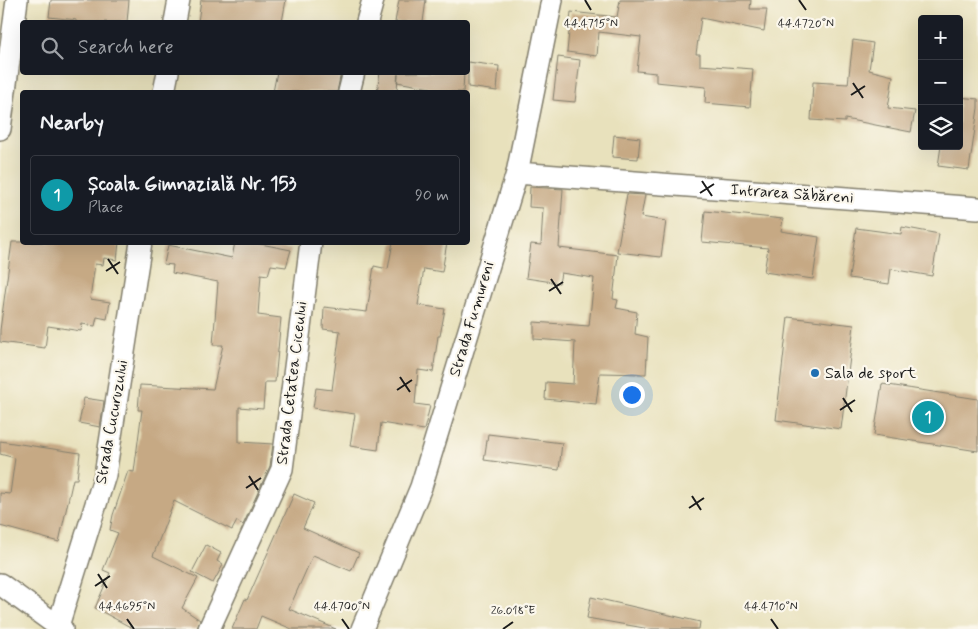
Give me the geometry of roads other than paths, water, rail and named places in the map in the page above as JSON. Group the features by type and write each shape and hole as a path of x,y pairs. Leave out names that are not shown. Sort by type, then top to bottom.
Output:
{"street":[{"path":"0,129 17,0"},
{"path":"175,20 179,0"},
{"path":"368,20 373,0"},
{"name":"Strada Fumureni","path":"362,629 422,487 517,173 552,0"},
{"path":"164,90 167,75"},
{"path":"350,90 353,75"},
{"name":"Intrarea Săbăreni","path":"517,173 978,208"},
{"name":"Strada Cucuruzului","path":"60,627 104,475 141,245"},
{"name":"Strada Cetatea Ciceului","path":"209,629 282,469 311,245"},
{"path":"0,584 60,627"}],"place":[{"name":"Sala de sport","path":"815,373"},
{"name":"Școala Gimnazială Nr. 153","path":"928,417"}]}
